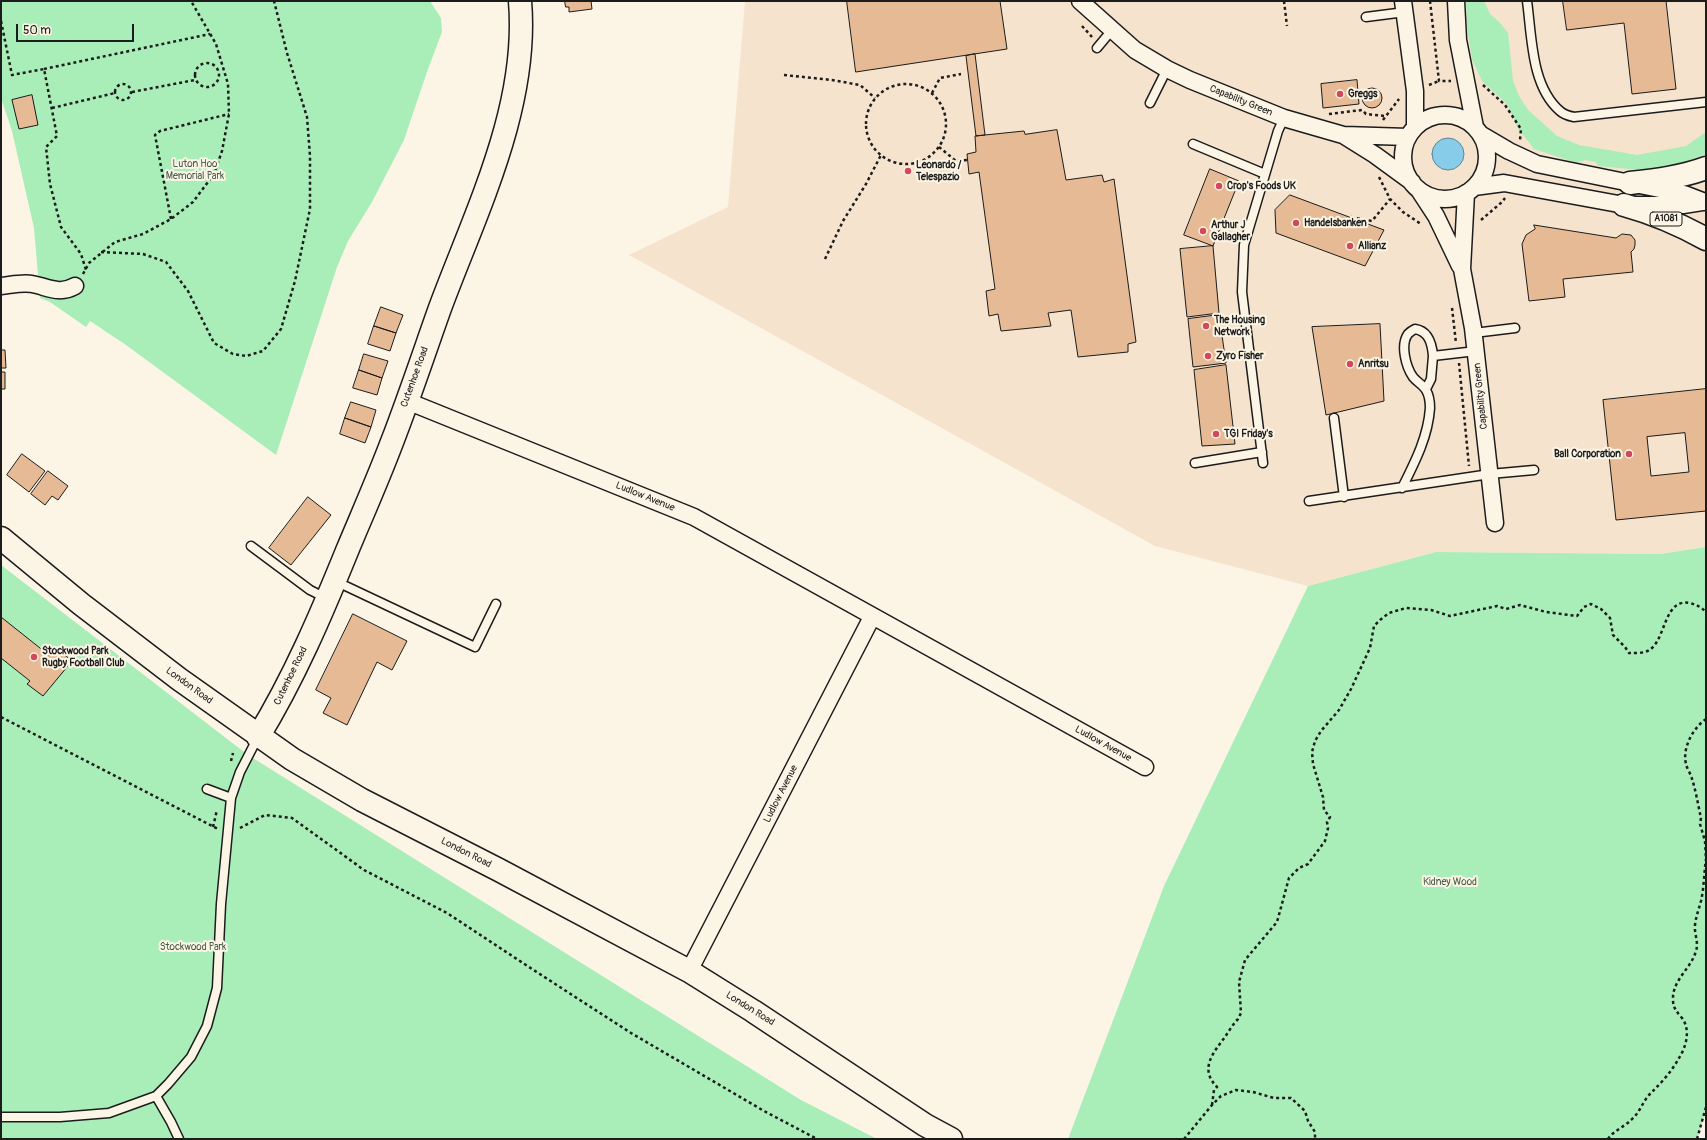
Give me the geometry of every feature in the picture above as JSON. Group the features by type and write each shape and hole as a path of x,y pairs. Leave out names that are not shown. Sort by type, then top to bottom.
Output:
{"main road":[{"name":"Cutenhoe Road","path":"258,737 279,702 331,590 392,442 461,251 492,173 509,114 521,52 520,1"},
{"path":"1630,183 1660,179 1706,168"},
{"name":"A1081","path":"1624,205 1654,214 1682,226 1706,239"},
{"name":"London Road","path":"1,538 81,604 179,679 258,737 292,759 362,800 499,870 689,971 753,1011 925,1125 951,1139"}],"street":[{"name":"Capability Green","path":"1080,1 1135,50 1167,69 1190,80 1284,118 1343,135 1375,155 1416,186"},
{"path":"1456,1 1458,40 1477,130 1486,147 1486,162 1482,175 1470,190 1462,269"},
{"path":"1404,6 1415,91 1412,132"},
{"path":"1462,269 1436,216 1406,172 1403,160 1404,148 1412,132 1426,119 1438,115 1451,115 1464,119 1477,130 1509,151 1537,164 1684,194 1705,202"},
{"path":"1343,135 1378,136 1412,132"},
{"path":"1416,186 1438,198 1448,198 1470,190 1504,182 1624,205 1683,205 1705,202"},
{"name":"Capability Green","path":"1462,269 1474,333 1495,524"},
{"path":"1,286 32,284 50,290 69,289 75,286"},
{"name":"Ludlow Avenue","path":"407,401 694,517 1145,768"},
{"name":"Ludlow Avenue","path":"689,971 872,617"}],"lane":[{"path":"1527,1 1537,72 1542,88 1561,112 1574,117 1706,102"},
{"path":"1366,17 1404,6"},
{"path":"1098,46 1112,30"},
{"path":"1150,103 1167,69"},
{"path":"1263,463 1242,292 1244,245 1265,174 1284,118"},
{"path":"1193,144 1265,174"},
{"path":"1402,488 1418,455 1426,431 1430,407 1426,390 1414,378 1408,367 1405,351 1406,340 1408,333 1415,328 1423,330 1427,335 1432,346 1434,356 1431,379 1426,390"},
{"path":"1474,333 1515,328"},
{"path":"1434,356 1476,351"},
{"path":"1334,418 1344,497"},
{"path":"1195,463 1262,452"},
{"path":"1309,501 1344,497 1490,474 1534,470"},
{"path":"251,546 310,590 331,590 475,648 496,604"},
{"path":"1,1117 109,1113 156,1096 191,1057 207,1026 217,988 221,904 231,798 240,772 258,737"},
{"path":"207,789 231,798"},
{"path":"156,1096 179,1139"}],"path":[{"path":"75,286 86,270 89,262 101,252 115,242 143,234 171,219 193,202 214,174 222,151 229,114 228,84 216,44 191,1"},
{"path":"101,252 143,254 166,262 188,291 214,342 233,354 246,356 263,352 281,329 295,281 310,209 310,156 307,117 274,1"},
{"path":"1284,1 1287,26"},
{"path":"1,21 12,75 210,34"},
{"path":"1077,21 1098,46"},
{"path":"204,63 210,63 215,66 219,72 220,78 216,84 210,88 203,88 195,80 195,71 204,63"},
{"path":"44,69 57,136 46,147 50,184 61,227 81,254 86,270"},
{"path":"219,72 224,71"},
{"path":"932,93 940,78 961,74"},
{"path":"784,75 832,80 860,85 875,98"},
{"path":"132,92 195,80"},
{"path":"1378,136 1379,127 1385,116 1401,97 1439,81"},
{"path":"122,84 126,84 132,92 129,98 125,100 120,100 115,93 116,88 122,84"},
{"path":"909,84 921,86 932,93 940,102 945,112 946,124 944,136 939,147 930,156 918,162 905,164 892,161 881,155 873,145 868,134 866,122 869,109 875,98 885,90 896,85 909,84"},
{"path":"52,108 115,93"},
{"path":"1323,114 1362,110 1366,114 1385,116"},
{"path":"171,219 155,135 160,131 229,114"},
{"path":"939,147 956,161 967,160"},
{"path":"825,259 843,221 866,184 881,155"},
{"path":"1375,155 1375,170 1390,199 1403,212 1423,226"},
{"path":"1351,217 1372,221 1390,199"},
{"path":"1451,300 1458,353 1470,477"},
{"path":"1212,1104 1214,1090 1217,1087 1210,1076 1208,1063 1213,1053 1238,1020 1241,1013 1239,982 1246,960 1277,922 1289,878 1299,868 1308,864 1325,841 1328,828 1327,822 1330,816 1324,810 1323,797 1313,764 1312,752 1315,741 1321,731 1339,710 1351,689 1370,648 1374,626 1380,620 1389,613 1406,608 1431,610 1450,616 1497,606 1506,609 1520,605 1546,612 1577,616 1584,607 1591,604 1601,609 1610,618 1613,635 1629,653 1642,653 1651,649 1660,639 1667,619 1676,605 1682,602 1698,605 1706,612"},
{"path":"1,717 228,835 265,816 292,818 364,870 447,913 631,1033 764,1111 817,1139"},
{"path":"1608,1139 1632,1120 1642,1108 1650,1094 1657,1089 1679,1058 1686,1042 1687,1030 1683,1020 1675,1010 1672,999 1676,983 1690,964 1696,951 1698,940 1694,928 1695,918 1701,900 1706,859 1705,842 1700,824 1701,818 1692,778 1686,764 1686,750 1693,731 1698,724 1706,719"},
{"path":"1184,1139 1212,1104 1221,1096 1236,1090 1253,1092 1274,1098 1291,1098 1306,1110 1308,1121 1315,1132 1315,1139"},
{"path":"1697,1139 1706,1108"}],"shaded area":[{"path":"745,1 1706,1 1706,547 1660,554 1436,552 1308,586 1155,546 629,255 728,207"}],"green space":[{"name":"Luton Hoo Memorial Park","path":"1,1 430,1 441,18 442,32 404,140 372,202 348,241 337,267 276,455 126,345 90,321 86,327 50,302 40,298 34,228 12,131 1,98"},
{"path":"1466,1 1484,1 1490,14 1508,33 1513,81 1519,96 1528,110 1557,136 1579,145 1637,155 1686,146 1706,132 1706,154 1673,167 1640,170 1598,166 1596,162 1585,160 1577,163 1534,149 1518,128 1507,104 1482,81 1472,59 1467,27"},
{"name":"Kidney Wood","path":"1706,547 1706,1111 1697,1139 1068,1139 1164,886 1308,586 1436,552 1660,554"},
{"name":"Stockwood Park","path":"1,565 248,755 801,1100 877,1139 1,1139"}],"water":[{"path":"1445,138 1451,138 1460,142 1464,154 1460,166 1451,170 1445,170 1436,166 1432,157 1432,151 1436,142"}],"building":[{"path":"565,1 591,1 592,9 569,12 569,7 566,7"},
{"path":"847,1 1000,1 1007,49 856,72"},
{"path":"1563,1 1666,1 1676,89 1632,94 1624,23 1567,30"},
{"path":"975,54 985,135 976,136 966,56"},
{"name":"Greggs","path":"1357,80 1359,104 1323,108 1321,84"},
{"path":"1372,88 1379,91 1382,98 1379,105 1372,108 1365,105 1362,98 1365,91"},
{"path":"32,95 38,125 19,129 12,100"},
{"path":"1057,130 1066,180 1102,175 1104,182 1114,179 1136,342 1128,344 1128,352 1078,357 1071,310 1048,313 1051,326 1001,331 998,314 989,316 986,291 995,289 979,172 969,174 967,154 976,152 975,136 1024,131 1025,134"},
{"path":"1210,169 1239,181 1213,246 1184,235"},
{"path":"1290,195 1384,230 1365,266 1276,233 1275,210"},
{"path":"1534,225 1616,238 1622,234 1631,235 1635,240 1634,249 1631,252 1633,272 1563,279 1565,297 1529,301 1522,244 1526,235 1535,229"},
{"path":"1213,246 1219,313 1187,317 1180,249"},
{"path":"381,307 403,315 396,333 374,326"},
{"path":"1219,315 1226,363 1193,367 1188,319"},
{"name":"Anritsu","path":"1380,324 1384,401 1326,415 1312,327"},
{"path":"374,326 396,333 390,351 368,344"},
{"path":"1,350 5,350 6,368 1,368"},
{"path":"364,354 388,361 382,378 359,370"},
{"path":"1226,365 1235,444 1202,446 1194,370"},
{"path":"359,370 382,378 377,395 353,388"},
{"path":"1,372 5,372 5,389 1,389"},
{"name":"Ball Corporation","path":"1706,389 1706,511 1616,520 1603,400","holes":["1685,433 1689,472 1651,476 1647,437"]},
{"path":"351,402 376,410 371,427 345,418"},
{"path":"345,418 371,427 365,443 340,434"},
{"path":"22,454 45,471 29,492 7,475"},
{"path":"48,471 68,486 58,500 52,496 45,505 31,494"},
{"path":"308,497 331,515 291,565 269,548"},
{"path":"353,614 407,641 392,670 377,662 347,725 323,713 331,698 316,690"},
{"name":"Stockwood Park Rugby Football Club","path":"1,617 50,656 56,648 72,661 43,696 27,684 30,681 1,658"}],"place":[{"name":"Greggs","path":"1340,94"},
{"name":"Leonardo / Telespazio","path":"908,171"},
{"name":"Crop's Foods UK","path":"1219,186"},
{"name":"Handelsbanken","path":"1296,223"},
{"name":"Arthur J Gallagher","path":"1203,231"},
{"name":"Allianz","path":"1350,246"},
{"name":"The Housing Network","path":"1206,326"},
{"name":"Zyro Fisher","path":"1208,356"},
{"name":"Anritsu","path":"1350,364"},
{"name":"TGI Friday's","path":"1216,434"},
{"name":"Ball Corporation","path":"1629,454"},
{"name":"Stockwood Park Rugby Football Club","path":"34,657"}]}
